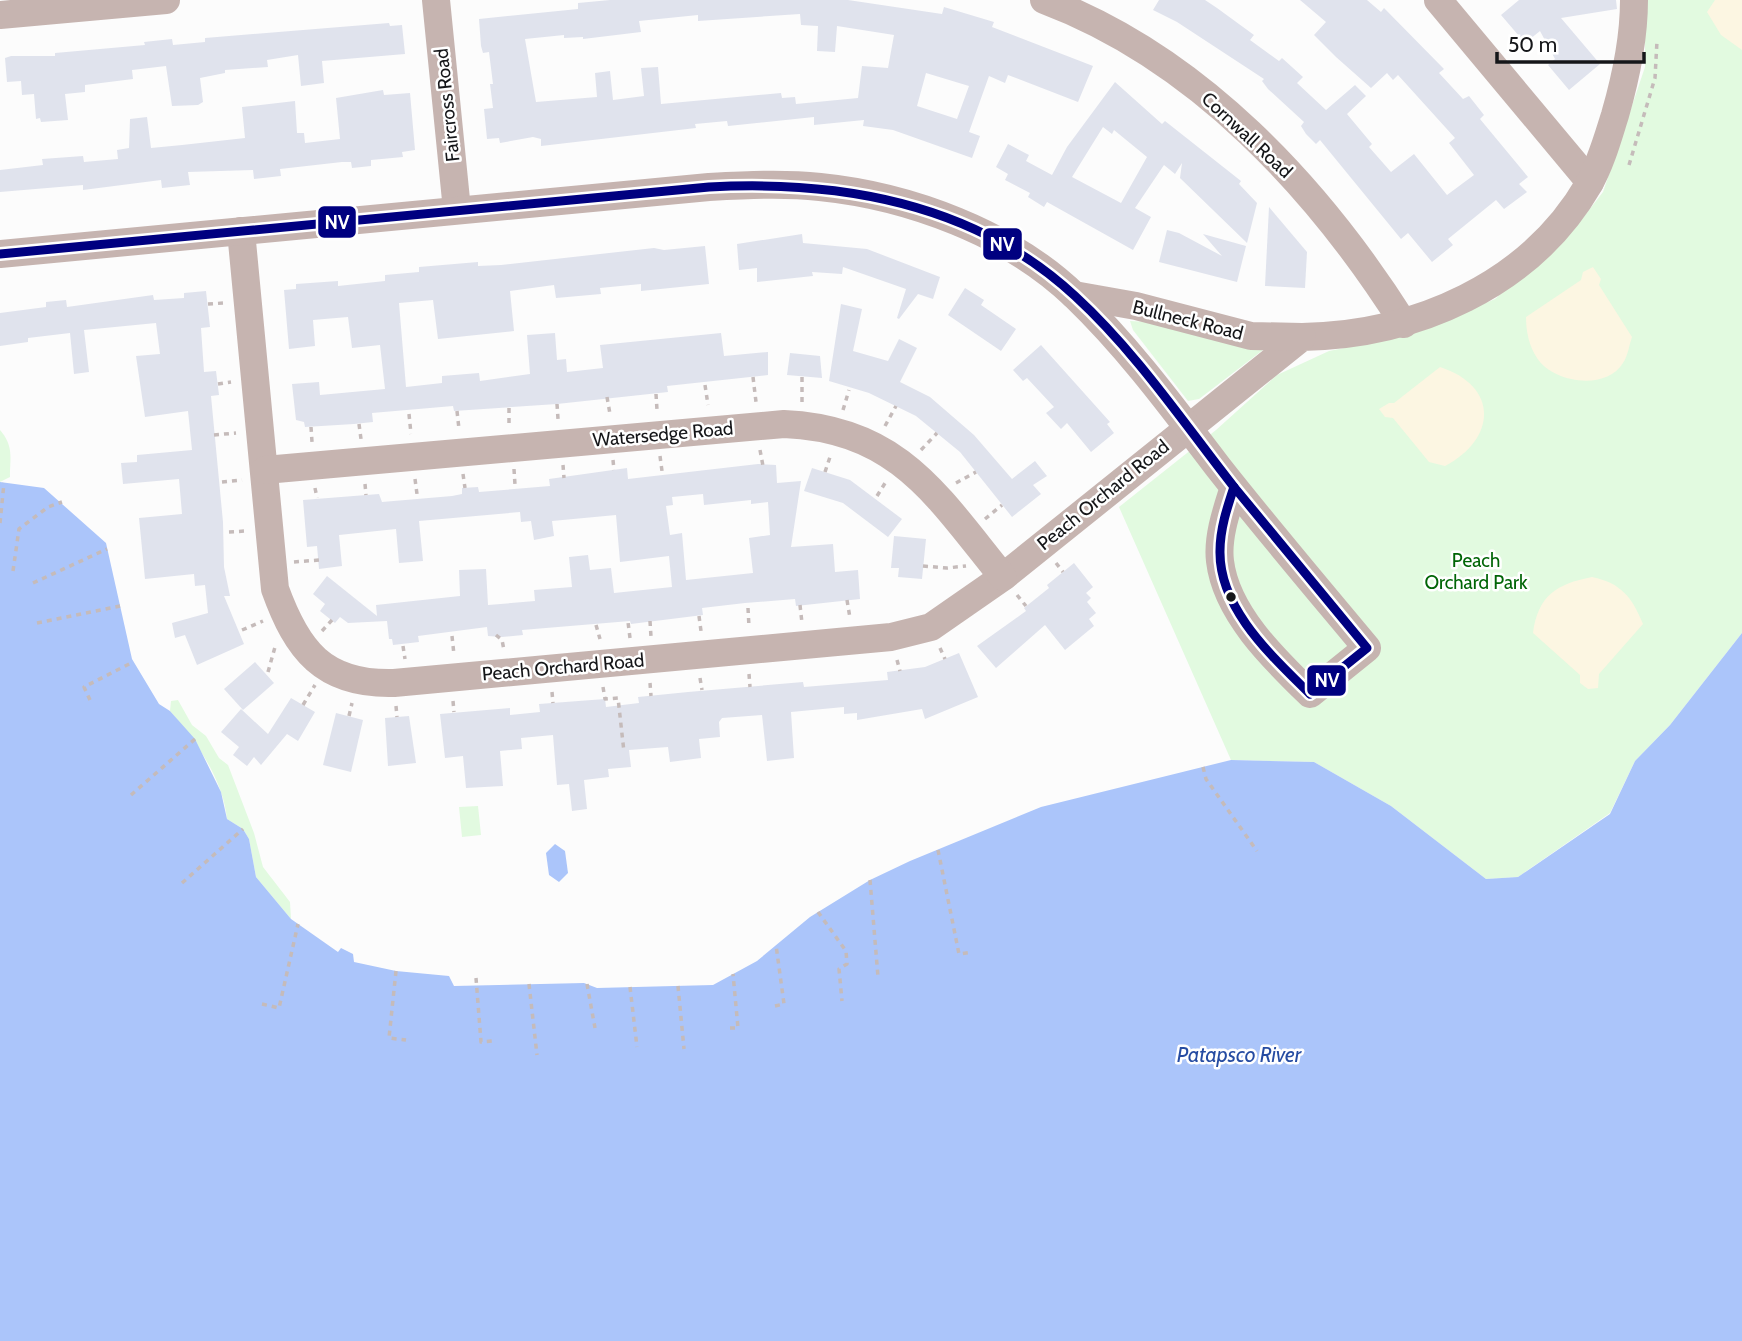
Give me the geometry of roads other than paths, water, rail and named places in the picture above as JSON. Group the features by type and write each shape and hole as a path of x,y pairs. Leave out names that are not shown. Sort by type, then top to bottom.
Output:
{"street":[{"path":"0,15 166,0"},
{"name":"Faircross Road","path":"436,0 457,210"},
{"name":"Cornwall Road","path":"1044,0 1112,31 1160,60 1250,133 1286,169 1321,211 1382,290 1404,324"},
{"path":"1438,0 1590,182"},
{"name":"Bullneck Road","path":"1074,295 1136,306 1251,335 1302,337 1336,336 1404,324 1475,294 1515,267 1567,216 1590,182 1620,96 1634,34 1634,0"},
{"path":"0,254 675,189 757,185 820,187 867,194 959,222 1022,255 1074,295 1140,366 1367,648 1310,694 1276,659 1232,602 1220,560 1224,520 1234,486"},
{"name":"Peach Orchard Road","path":"241,231 253,475 275,589 289,627 304,650 333,672 356,680 383,684 601,647 909,634 944,620 986,567 1187,426"},
{"path":"1187,426 1302,337"},
{"name":"Watersedge Road","path":"253,475 784,424 826,426 874,446 926,483 986,567"}],"water":[{"name":"Patapsco River","path":"0,482 44,488 106,543 132,659 159,704 170,711 195,739 221,792 227,819 243,829 249,839 256,877 291,919 338,952 341,948 353,954 354,962 396,971 449,976 454,986 584,983 597,988 713,985 757,961 810,917 870,880 910,861 1041,807 1231,760 1314,762 1391,806 1486,879 1518,877 1610,814 1635,761 1670,725 1742,633 1742,1341 0,1341"},
{"path":"555,844 565,851 568,873 559,882 549,875 546,853"}],"park label":[{"name":"Peach Orchard Park","path":"1476,571"}]}
